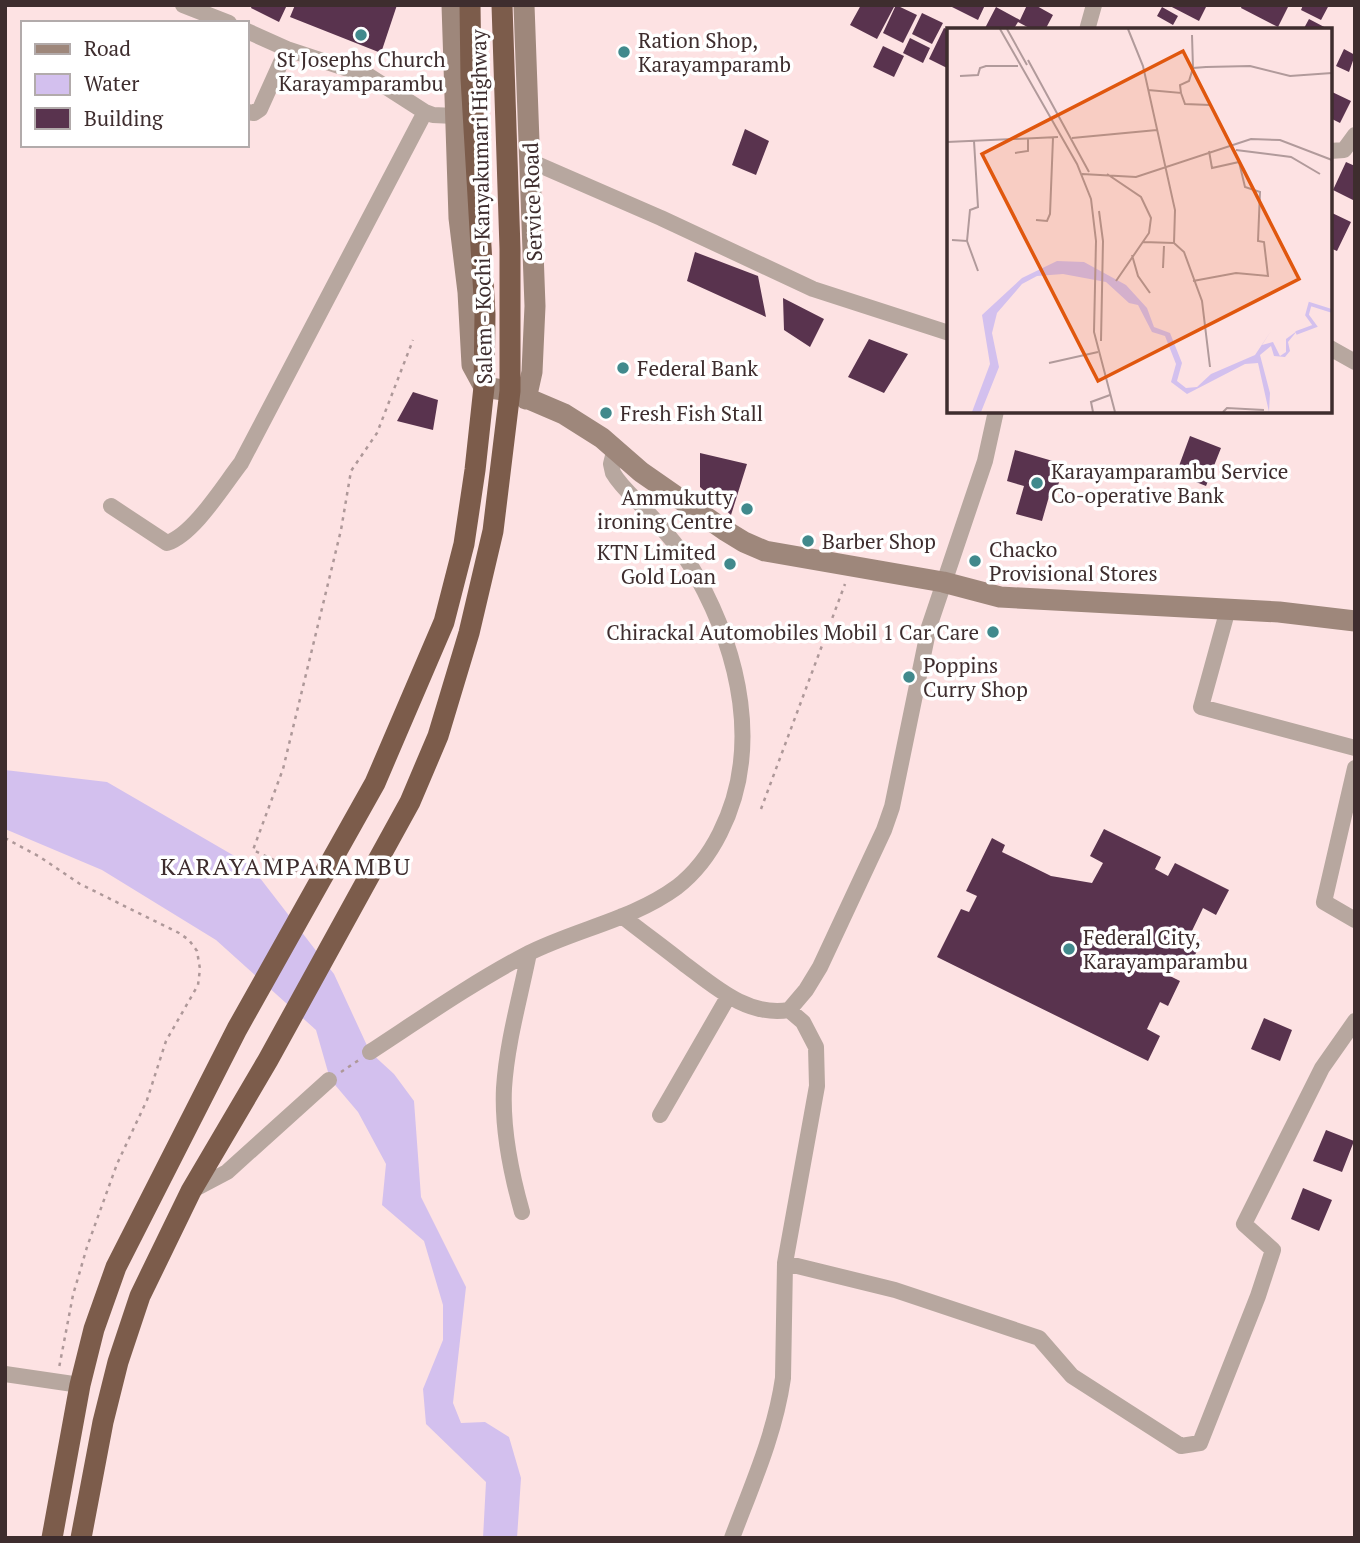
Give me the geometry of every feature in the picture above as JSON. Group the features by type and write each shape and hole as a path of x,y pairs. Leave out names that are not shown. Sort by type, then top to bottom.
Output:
{"highway":[{"name":"Salem - Kochi - Kanyakumari Highway","path":"80,1385 94,1329 116,1267 237,1029 375,783 444,622 464,544 484,387 485,314 471,78 470,5"},
{"name":"Salem - Kochi - Kanyakumari Highway","path":"191,1191 268,1060 410,802 438,736 469,633 493,531 518,395 502,5"},
{"path":"81,1538 103,1422 130,1325 140,1296 191,1191"},
{"path":"52,1538 80,1385"}],"street":[{"path":"183,5 224,21"},
{"path":"452,5 460,218 472,365 484,387 518,395 564,414 615,448 641,472 744,542 765,551 943,582 1000,597 1279,612 1355,621"},
{"name":"Service Road","path":"518,395 532,372 535,306 524,5"},
{"path":"1088,28 1094,5"},
{"path":"248,31 287,49 369,76 425,112 455,116"},
{"path":"248,112 254,113 260,109 287,49"},
{"path":"111,506 167,543 175,540 201,515 241,463 425,112"},
{"path":"1332,151 1344,150 1355,135"},
{"path":"530,161 813,289 947,332"},
{"path":"1332,349 1355,362"},
{"path":"789,1010 820,967 884,830 898,784 919,672 943,582 985,461 996,413"},
{"path":"370,1052 472,985 529,953 622,916 677,886 699,865 717,839 732,807 740,775 743,722 734,668 706,594 695,573 675,544 611,469 615,448"},
{"path":"1228,610 1201,707 1355,748"},
{"path":"1355,768 1324,902 1355,920"},
{"path":"622,916 728,997 768,1011 789,1010 803,1022 816,1048 817,1086 785,1263 783,1378 780,1396 765,1451 732,1538"},
{"path":"522,1212 511,1164 504,1087 510,1040 529,953"},
{"path":"660,1115 728,997"},
{"path":"785,1263 895,1290 1039,1338 1072,1376 1181,1446 1200,1443 1258,1296 1273,1250 1244,1224 1322,1068 1355,1021"},
{"path":"191,1191 227,1172 329,1080"},
{"path":"5,1374 80,1385"}],"path":[{"path":"325,876 253,850 283,769 341,530 351,471 377,433 413,340"},
{"path":"761,809 852,566"},
{"path":"5,838 97,894 179,933 189,940 197,951 200,969 198,985 166,1041 146,1100 117,1164 87,1247 73,1295 64,1350 55,1381"},
{"path":"329,1080 370,1052"}],"water":[{"path":"5,770 107,782 250,865 334,974 370,1052 394,1074 414,1101 421,1197 466,1287 453,1403 461,1423 485,1422 509,1437 521,1478 517,1538 483,1538 486,1482 426,1424 423,1389 443,1340 443,1305 424,1241 382,1205 386,1164 358,1112 330,1079 316,1030 216,940 102,870 5,829"}],"building":[{"path":"252,5 287,5 279,22 251,8"},
{"name":"St Josephs Church Karayamparambu","path":"295,5 397,5 381,53 290,17"},
{"path":"861,5 895,5 877,39 850,25"},
{"path":"896,5 917,15 903,43 883,33"},
{"path":"948,5 985,5 978,20"},
{"path":"1027,5 1035,5 1053,15 1046,28 1029,28 1018,22 1014,28 985,28 996,7 1020,20"},
{"path":"1168,5 1207,5 1199,21"},
{"path":"1242,5 1289,5 1278,27 1241,8"},
{"path":"1303,5 1329,5 1321,20 1301,10"},
{"path":"1162,7 1178,16 1173,25 1157,16"},
{"path":"922,13 943,23 932,44 912,34"},
{"path":"1309,19 1326,28 1304,28"},
{"path":"944,28 947,29 947,68 929,59"},
{"path":"910,38 930,48 923,63 903,53"},
{"path":"883,46 904,56 894,77 873,67"},
{"path":"1344,49 1355,55 1349,72 1336,66"},
{"path":"1332,92 1351,101 1340,123 1332,119"},
{"path":"745,129 769,141 756,175 732,165"},
{"path":"1346,162 1355,166 1355,201 1333,190"},
{"path":"1332,213 1351,222 1337,251 1332,249"},
{"path":"695,252 758,276 766,317 687,281"},
{"path":"783,298 824,319 810,347 784,330"},
{"path":"869,339 908,354 884,393 848,377"},
{"path":"413,392 438,400 433,430 397,421"},
{"path":"1190,436 1221,448 1206,486 1176,474"},
{"name":"Karayamparambu Service Co-operative Bank","path":"1015,450 1063,464 1056,495 1050,493 1042,521 1016,514 1024,486 1007,481"},
{"path":"700,453 747,464 731,515 700,487"},
{"name":"Federal City, Karayamparambu","path":"1104,829 1161,857 1155,869 1168,876 1175,863 1229,890 1216,915 1203,908 1190,935 1202,941 1190,965 1176,958 1168,975 1180,981 1168,1006 1160,1002 1147,1029 1160,1036 1148,1061 937,957 961,909 969,912 977,896 966,891 992,838 1005,845 1002,852 1051,876 1092,883 1103,863 1090,856"},
{"path":"1264,1018 1292,1030 1280,1061 1251,1049"},
{"path":"1326,1130 1354,1141 1342,1172 1313,1161"},
{"path":"1303,1188 1332,1200 1319,1231 1291,1219"}],"place":[{"name":"St Josephs Church Karayamparambu","path":"361,35"},
{"name":"Ration Shop, Karayamparamb","path":"624,52"},
{"name":"Federal Bank","path":"623,368"},
{"name":"Fresh Fish Stall","path":"606,413"},
{"name":"Karayamparambu Service Co-operative Bank","path":"1037,483"},
{"name":"Ammukutty ironing Centre","path":"747,509"},
{"name":"Barber Shop","path":"808,541"},
{"name":"Chacko Provisional Stores","path":"975,561"},
{"name":"KTN Limited Gold Loan","path":"730,564"},
{"name":"Chirackal Automobiles Mobil 1 Car Care","path":"993,632"},
{"name":"Poppins Curry Shop","path":"909,677"},
{"name":"Federal City, Karayamparambu","path":"1069,949"}],"district":[{"name":"KARAYAMPARAMBU","path":"286,866"}]}
